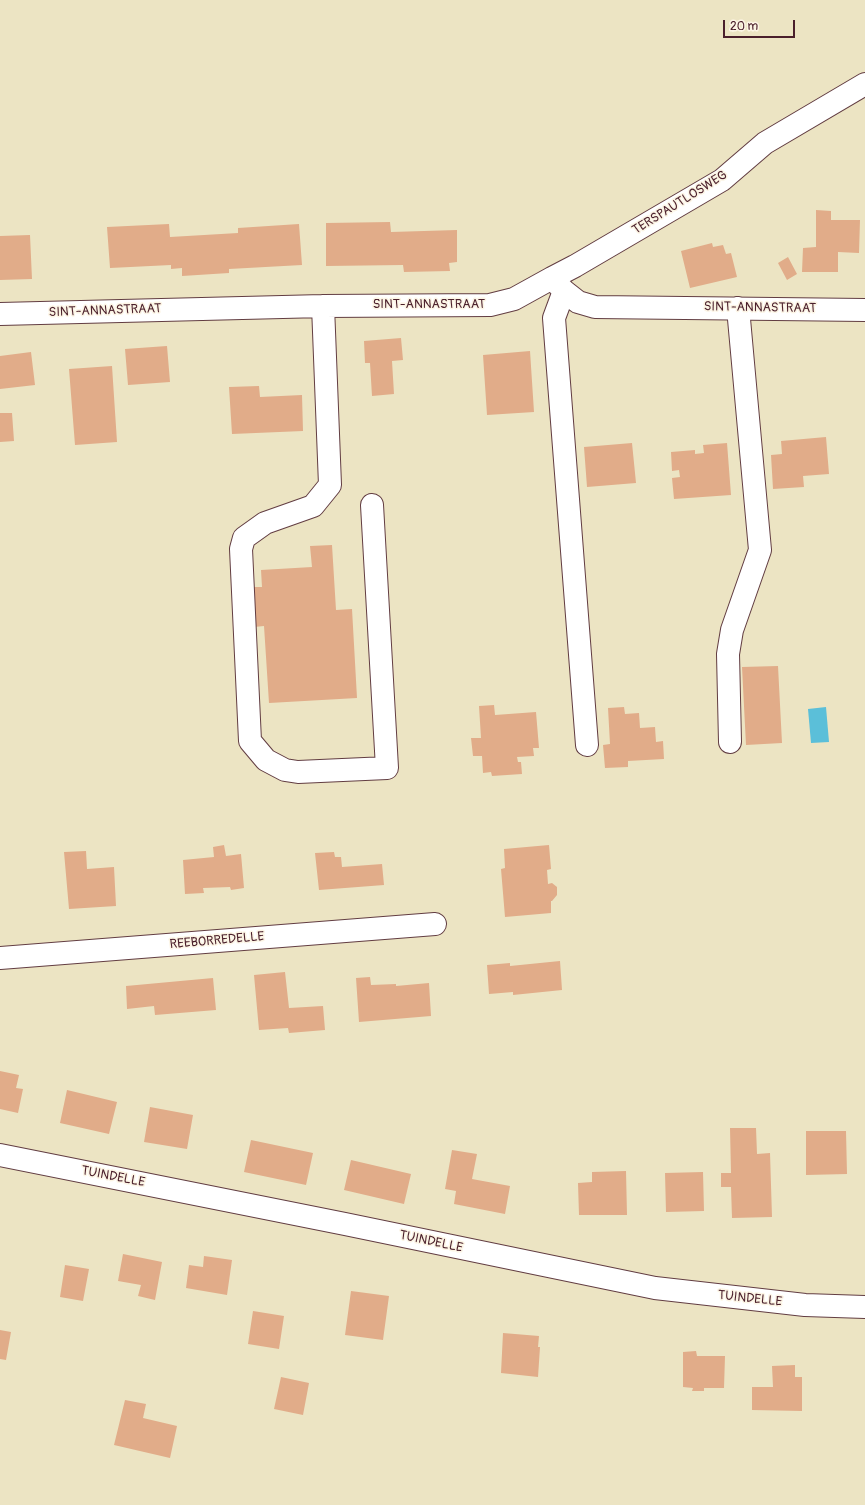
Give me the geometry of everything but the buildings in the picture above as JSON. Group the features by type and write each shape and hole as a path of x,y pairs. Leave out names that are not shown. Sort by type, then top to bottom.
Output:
{"street":[{"name":"TERSPAUTLOSWEG","path":"558,285 575,266 722,180 765,143 865,84"},
{"name":"SINT-ANNASTRAAT","path":"0,314 323,306 490,305 558,285 578,302 595,307 865,310"},
{"path":"558,285 554,318 587,745"},
{"path":"323,306 330,485 313,506 265,522 244,538 241,549 250,741 266,760 284,770 298,772 387,768 372,505"},
{"path":"730,742 728,654 732,630 760,550 738,308"},
{"name":"REEBORREDELLE","path":"0,958 435,924"},
{"name":"TUINDELLE","path":"0,1155 337,1222 656,1288 805,1305 865,1307"}],"water":[{"path":"826,707 829,742 811,743 808,709"}]}
